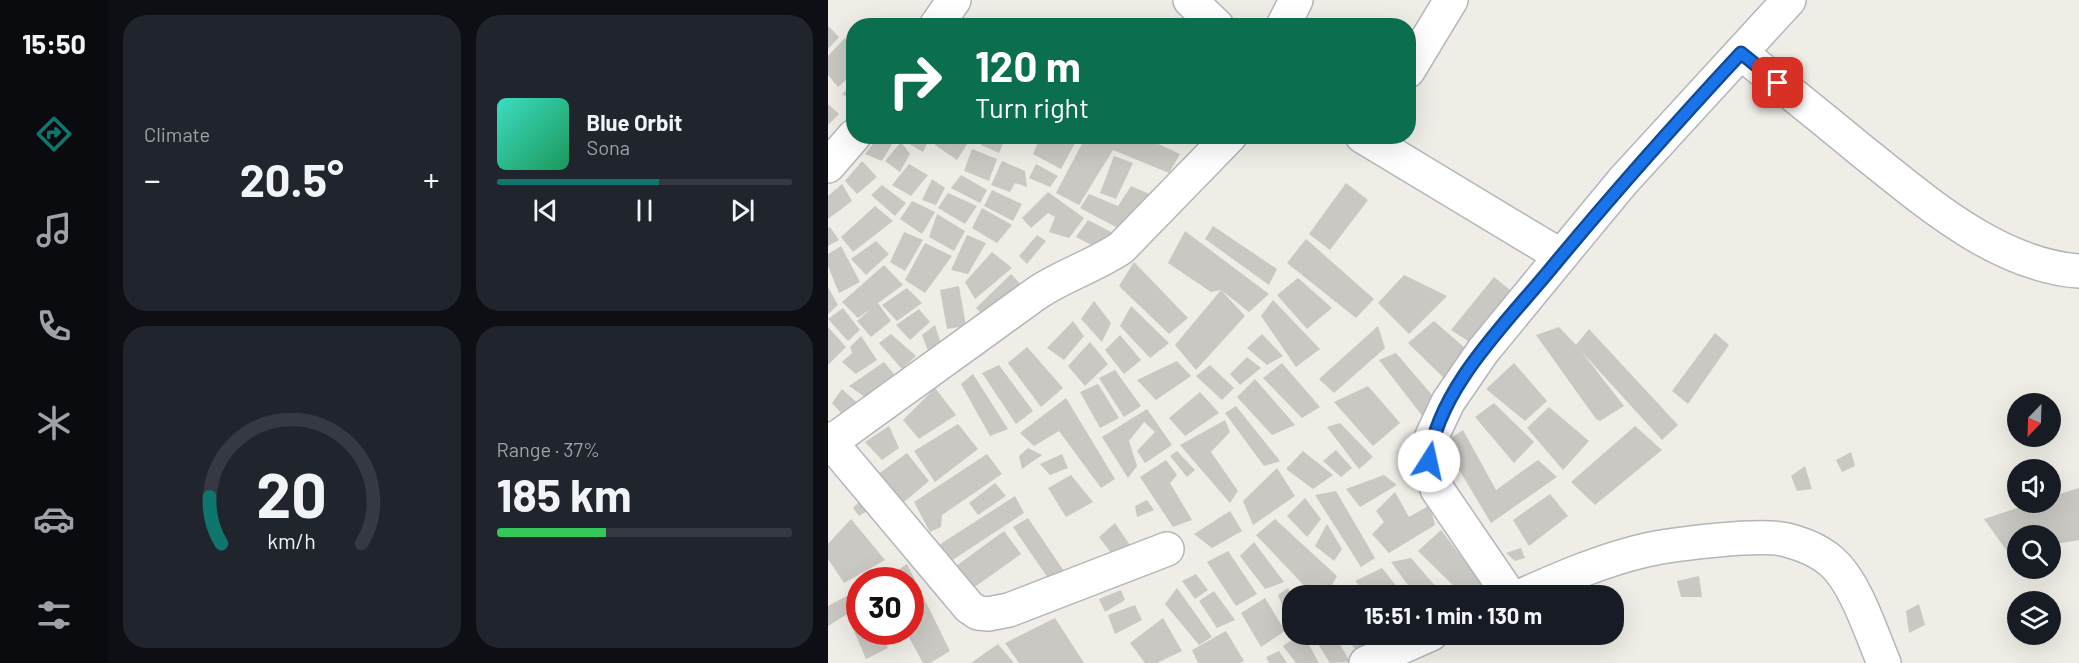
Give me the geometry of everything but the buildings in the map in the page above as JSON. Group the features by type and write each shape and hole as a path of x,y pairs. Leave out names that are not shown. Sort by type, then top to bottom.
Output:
{"street":[{"path":"942,18 954,0"},
{"path":"1190,0 1209,18"},
{"path":"1287,18 1296,0"},
{"path":"1416,58 1451,0"},
{"path":"1502,585 1437,489 1429,461 1432,436 1448,402 1483,351 1623,182 1789,0"},
{"path":"1741,53 1928,203 1968,231 2017,255 2079,271"},
{"path":"828,166 847,144"},
{"path":"1167,549 1009,610 978,613 969,607 830,440 1037,292 1060,278 1100,262 1121,248 1222,144"},
{"path":"1376,144 1561,256"},
{"path":"1545,585 1571,573 1647,550 1743,538 1785,539 1817,552 1833,563 1850,585 1884,663"},
{"path":"1366,663 1406,645"}],"route":[{"path":"1429,461 1432,436 1448,402 1489,342 1623,182 1741,53 1778,83"}]}
